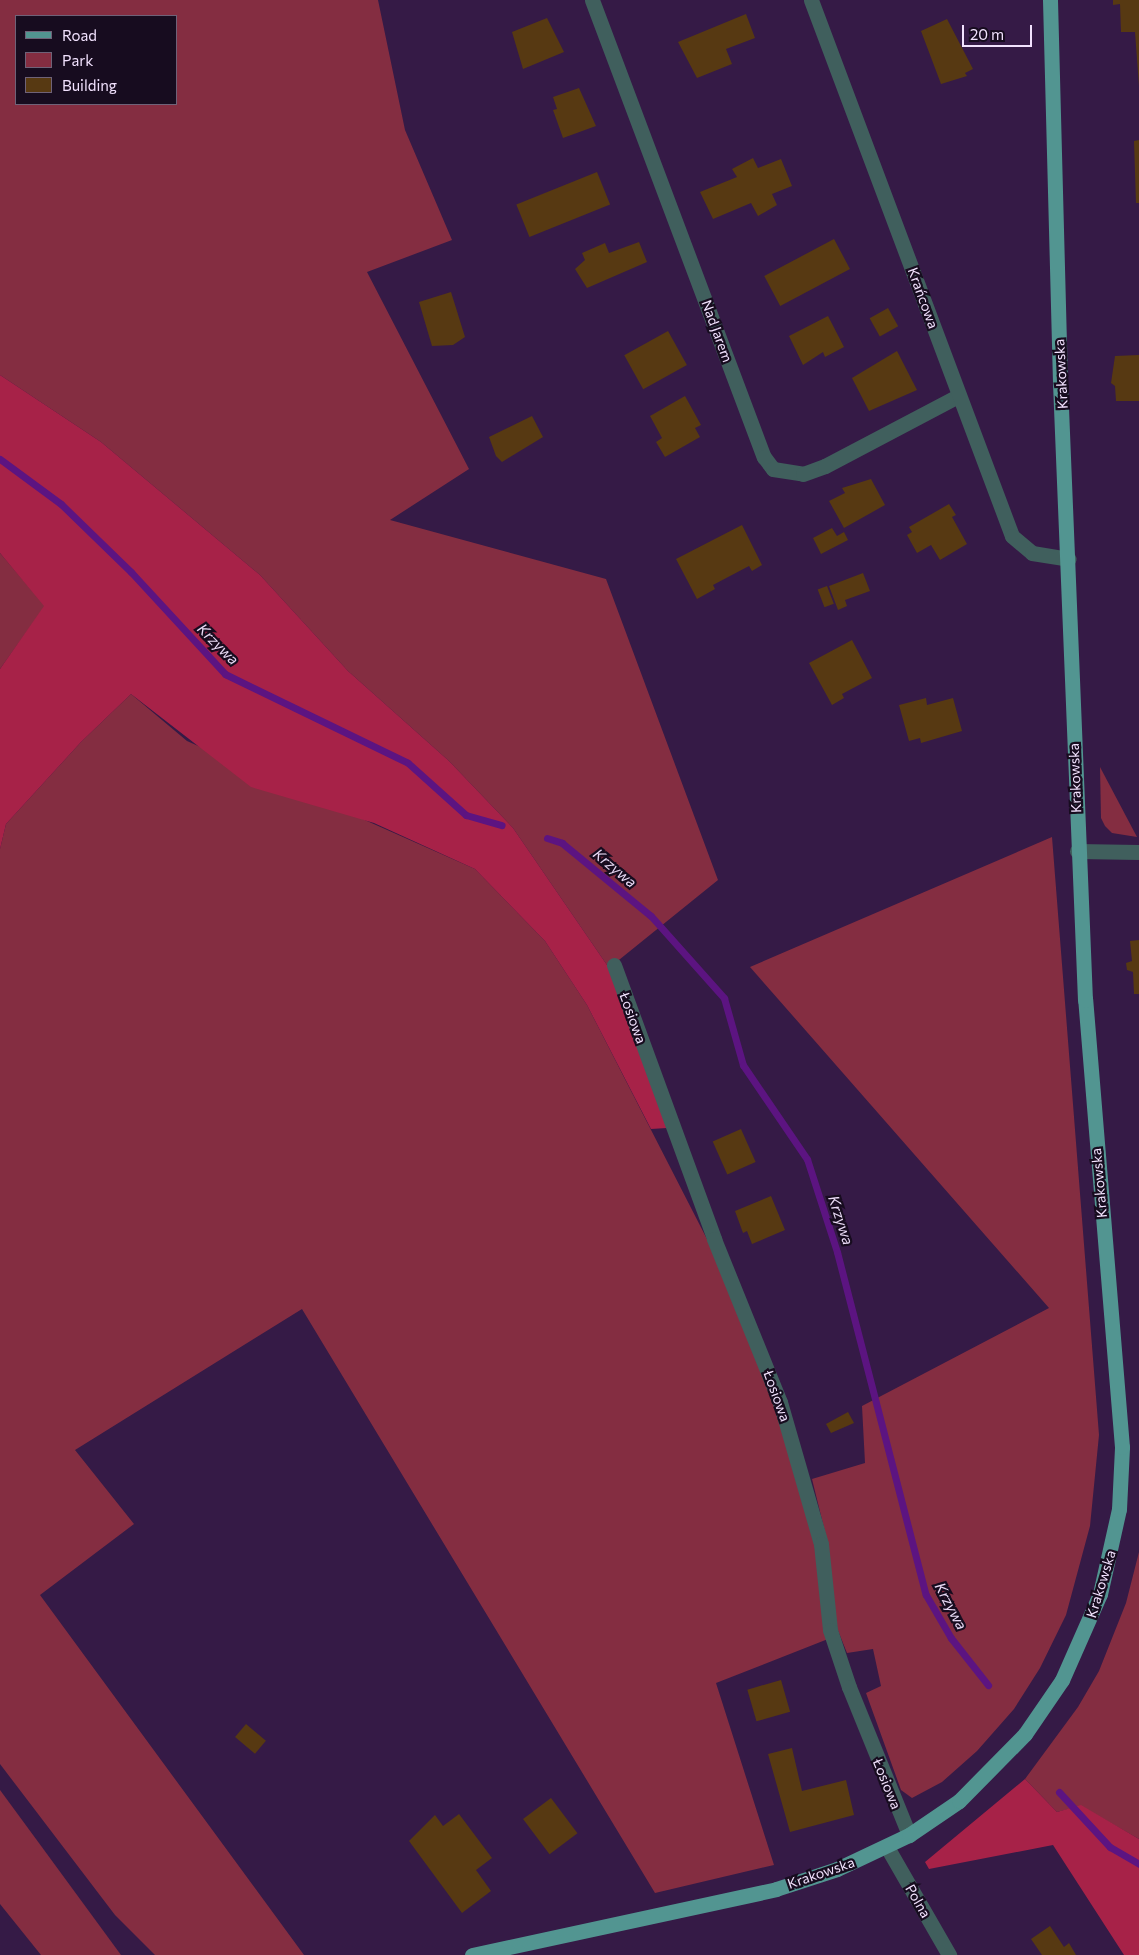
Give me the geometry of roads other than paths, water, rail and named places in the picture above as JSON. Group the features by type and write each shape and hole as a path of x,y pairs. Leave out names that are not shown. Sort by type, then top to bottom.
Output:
{"main road":[{"name":"Krakowska","path":"472,1955 776,1889 837,1869 909,1835 959,1801 993,1770 1043,1711 1082,1641 1100,1594 1113,1543 1122,1447 1086,1019 1078,851 1069,560 1060,382 1050,0"}],"street":[{"name":"Nad Jarem","path":"592,0 764,457 773,469 803,474 825,466 958,396"},
{"name":"Krańcowa","path":"811,0 1012,536 1032,553 1069,560"},
{"path":"1078,851 1139,852"},
{"name":"Łosiowa","path":"614,965 714,1239 780,1402 821,1544 830,1630 848,1687 909,1835"},
{"name":"Polna","path":"887,1847 949,1955"}],"waterway":[{"name":"Krzywa","path":"0,459 61,504 131,572 225,674 408,763 466,815 502,825"},
{"name":"Krzywa","path":"547,838 562,843 651,916 724,998 743,1065 807,1159 837,1252 926,1595 951,1638 988,1685"},
{"name":"Krzywa","path":"1059,1792 1110,1847 1139,1864"}]}
